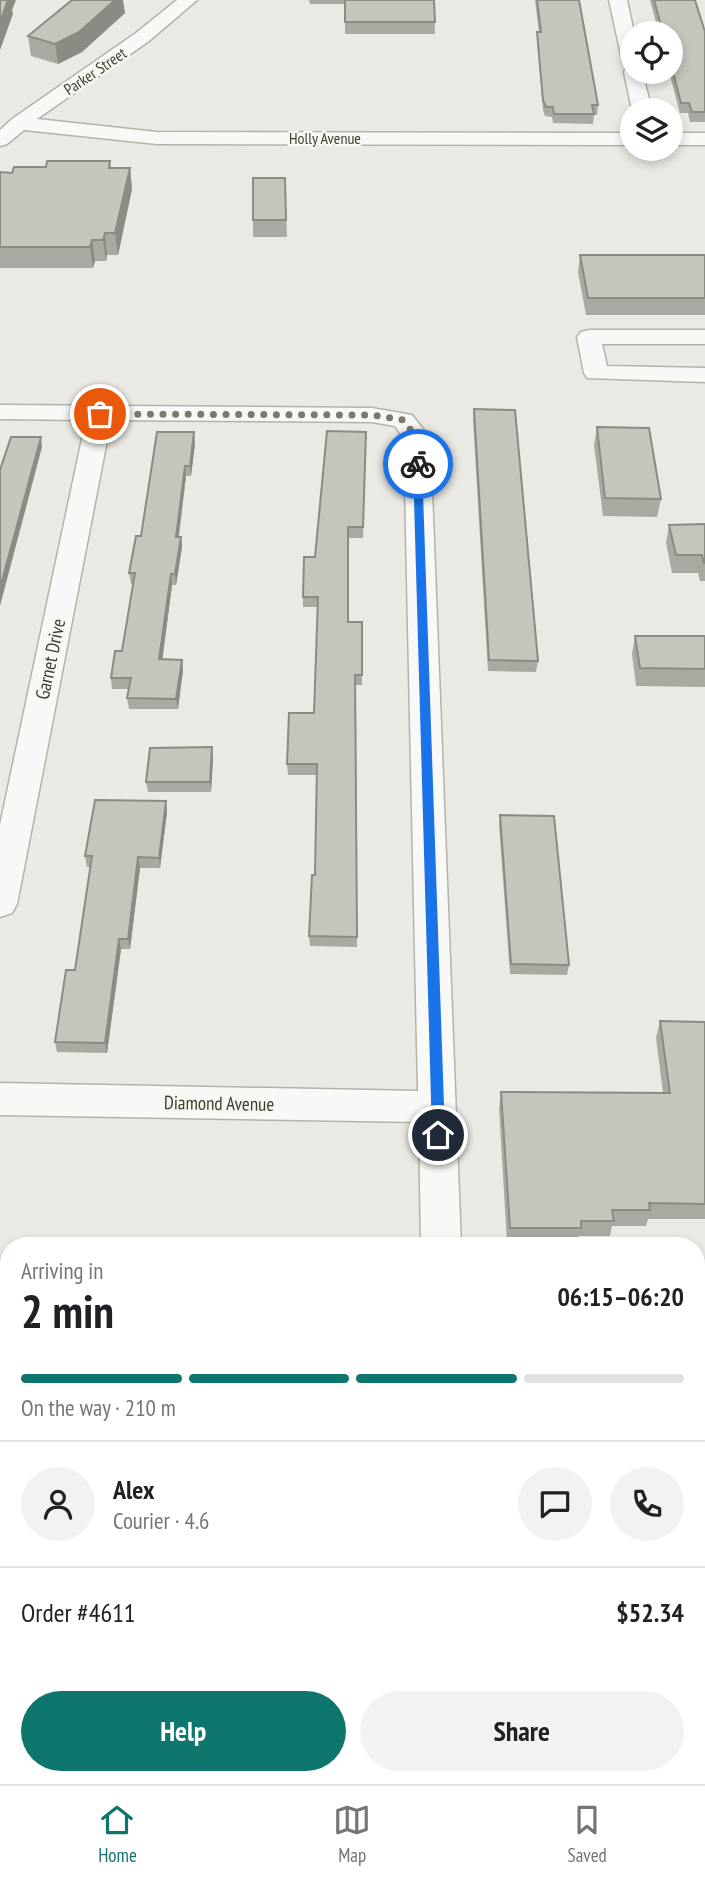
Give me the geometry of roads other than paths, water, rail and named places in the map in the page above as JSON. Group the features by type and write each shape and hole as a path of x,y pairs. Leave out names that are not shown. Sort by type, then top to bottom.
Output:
{"street":[{"path":"618,0 623,21"},
{"path":"164,1 186,2"},
{"name":"Parker Street","path":"0,140 19,123 131,46 186,2"},
{"name":"Holly Avenue","path":"19,123 157,138 620,139"},
{"path":"683,139 705,139"},
{"path":"705,337 589,337 596,373 705,375"},
{"path":"0,412 372,415 403,420 417,438 441,1237"},
{"name":"Garnet Drive","path":"0,904 100,414"},
{"name":"Diamond Avenue","path":"0,1099 438,1107"}]}
